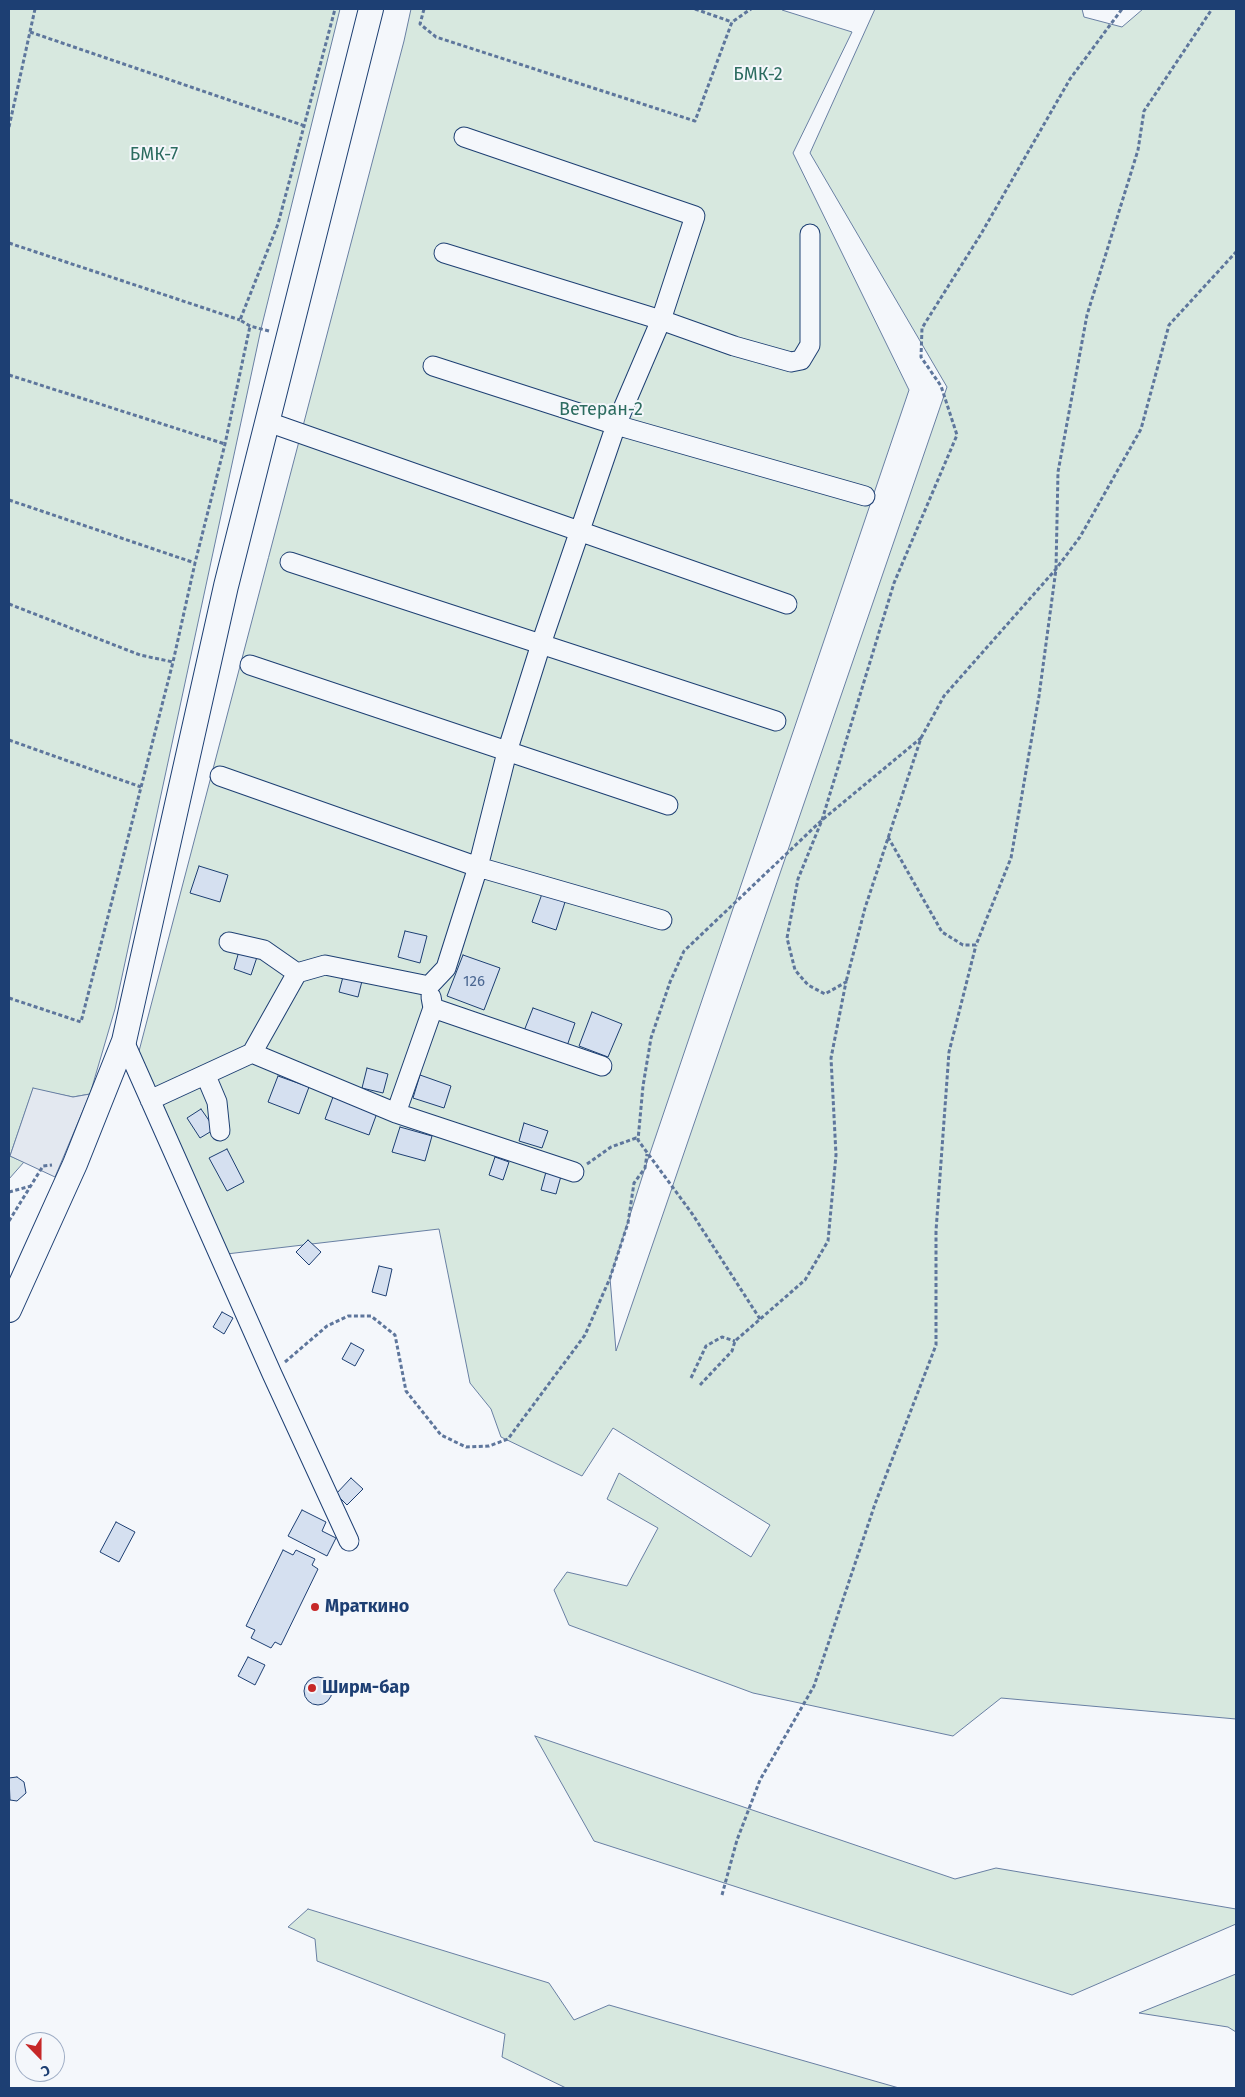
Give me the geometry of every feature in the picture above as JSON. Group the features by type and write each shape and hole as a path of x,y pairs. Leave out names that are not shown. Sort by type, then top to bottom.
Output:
{"main road":[{"path":"9,1310 75,1164 124,1041 226,586 372,9"}],"lane":[{"path":"429,986 446,968 478,867 506,752 541,644 616,425 661,320 695,216 464,137"},
{"path":"444,253 661,320 734,346 791,362 802,360 810,345 810,234"},
{"path":"433,366 616,425 865,496"},
{"path":"268,422 787,604"},
{"path":"290,562 776,721"},
{"path":"250,665 668,805"},
{"path":"220,776 478,867 662,920"},
{"path":"229,942 264,950 297,973"},
{"path":"150,1100 206,1076 252,1053 297,973 325,965 429,986"},
{"path":"396,1113 433,1008 429,986"},
{"path":"433,1008 602,1066"},
{"path":"124,1041 272,1374 349,1541"},
{"path":"252,1053 396,1113 574,1172"},
{"path":"206,1076 217,1102 220,1131"}],"path":[{"path":"9,127 35,9"},
{"path":"240,320 278,224 336,9"},
{"path":"424,9 420,24 436,37 695,121 732,22 751,9"},
{"path":"695,9 732,22"},
{"path":"846,982 825,994 808,985 795,970 787,938 798,878 822,820 894,583 957,435 941,386 921,357 922,328 981,234 1070,79 1122,9"},
{"path":"722,1895 737,1840 760,1780 814,1686 875,1504 936,1345 936,1231 949,1052 976,945 1011,858 1039,696 1056,569 1058,472 1087,315 1138,150 1144,111 1212,9"},
{"path":"30,32 305,126"},
{"path":"9,242 240,320 250,326 289,336"},
{"path":"700,1385 732,1351 735,1341 805,1280 828,1241 836,1155 831,1058 846,982 865,908 922,738 944,696 1056,569 1080,537 1141,429 1169,325 1236,252"},
{"path":"9,998 81,1022 173,662 195,563 225,444 250,326"},
{"path":"9,374 225,444"},
{"path":"9,500 195,563"},
{"path":"9,604 140,655 173,662"},
{"path":"638,1140 643,1086 651,1038 670,982 684,951 822,820 922,738"},
{"path":"9,740 141,787"},
{"path":"888,837 942,932 964,946 976,945"},
{"path":"574,1172 611,1147 636,1138 692,1215 760,1319"},
{"path":"272,1374 327,1326 348,1316 371,1316 394,1335 406,1391 441,1435 466,1447 489,1446 508,1439 585,1335 610,1278 628,1223 634,1183 645,1168 648,1153"},
{"path":"9,1221 43,1166 75,1164"},
{"path":"9,1192 31,1186"},
{"path":"691,1378 706,1346 722,1337 735,1341"}],"green space":[{"name":"БМК-7","path":"9,9 340,9 261,329 115,1009 90,1094 73,1097 33,1089 10,1156 24,1162 9,1179"},
{"path":"411,9 783,9 852,32 793,153 909,390 645,1168 610,1278 616,1351 947,387 810,153 875,9 1082,9 1084,17 1122,27 1143,9 1236,9 1236,1719 1001,1698 953,1736 753,1693 569,1625 554,1590 567,1572 627,1586 658,1528 607,1499 619,1473 751,1557 770,1525 613,1428 582,1476 501,1437 491,1409 470,1383 439,1229 218,1255 133,1074"},
{"path":"535,1736 955,1879 996,1868 1236,1909 1236,1924 1072,1995 594,1841"},
{"path":"308,1909 549,1983 574,2020 609,2005 899,2088 566,2088 502,2057 505,2034 317,1961 315,1939 288,1927"},
{"path":"1236,1974 1236,2032 1228,2027 1139,2013"}],"shaded area":[{"path":"33,1088 73,1097 90,1094 55,1177 10,1156"}],"building":[{"path":"199,866 228,875 220,902 190,893"},
{"path":"543,891 566,899 556,930 532,922"},
{"path":"405,931 427,936 420,963 398,957"},
{"path":"239,951 257,957 251,975 234,969"},
{"path":"463,955 500,968 484,1010 447,996"},
{"path":"344,973 363,977 358,997 339,992"},
{"path":"533,1008 575,1023 567,1046 524,1031"},
{"path":"592,1012 622,1024 608,1057 579,1046"},
{"path":"367,1068 388,1074 383,1093 362,1088"},
{"path":"420,1075 451,1086 444,1108 413,1098"},
{"path":"278,1076 309,1087 299,1114 268,1102"},
{"path":"333,1097 377,1113 369,1135 325,1119"},
{"path":"201,1109 215,1129 200,1138 187,1118"},
{"path":"524,1123 548,1131 542,1148 519,1141"},
{"path":"400,1127 432,1136 425,1161 392,1152"},
{"path":"227,1149 244,1182 227,1191 209,1158"},
{"path":"495,1157 509,1162 503,1180 489,1175"},
{"path":"546,1172 561,1176 556,1194 541,1190"},
{"path":"308,1240 321,1252 309,1265 296,1252"},
{"path":"379,1266 392,1269 386,1296 372,1292"},
{"path":"222,1312 233,1318 224,1334 213,1327"},
{"path":"351,1343 364,1350 355,1366 342,1359"},
{"path":"351,1478 363,1489 347,1505 336,1494"},
{"path":"302,1510 326,1522 322,1531 336,1538 327,1556 288,1536"},
{"path":"116,1522 135,1532 119,1562 100,1552"},
{"path":"283,1550 293,1555 296,1550 315,1559 312,1565 318,1569 281,1645 275,1642 271,1648 251,1638 255,1630 246,1626"},
{"path":"248,1657 265,1665 255,1685 238,1676"},
{"path":"318,1677 328,1681 332,1691 328,1701 318,1705 308,1701 304,1691 308,1681"},
{"path":"17,1777 24,1782 26,1793 17,1801 10,1800 9,1778"}],"place":[{"name":"Мраткино","path":"315,1607"},
{"name":"Ширм-бар","path":"312,1688"}],"park label":[{"name":"БМК-2","path":"758,75"},
{"name":"Ветеран-2","path":"601,410"}]}
